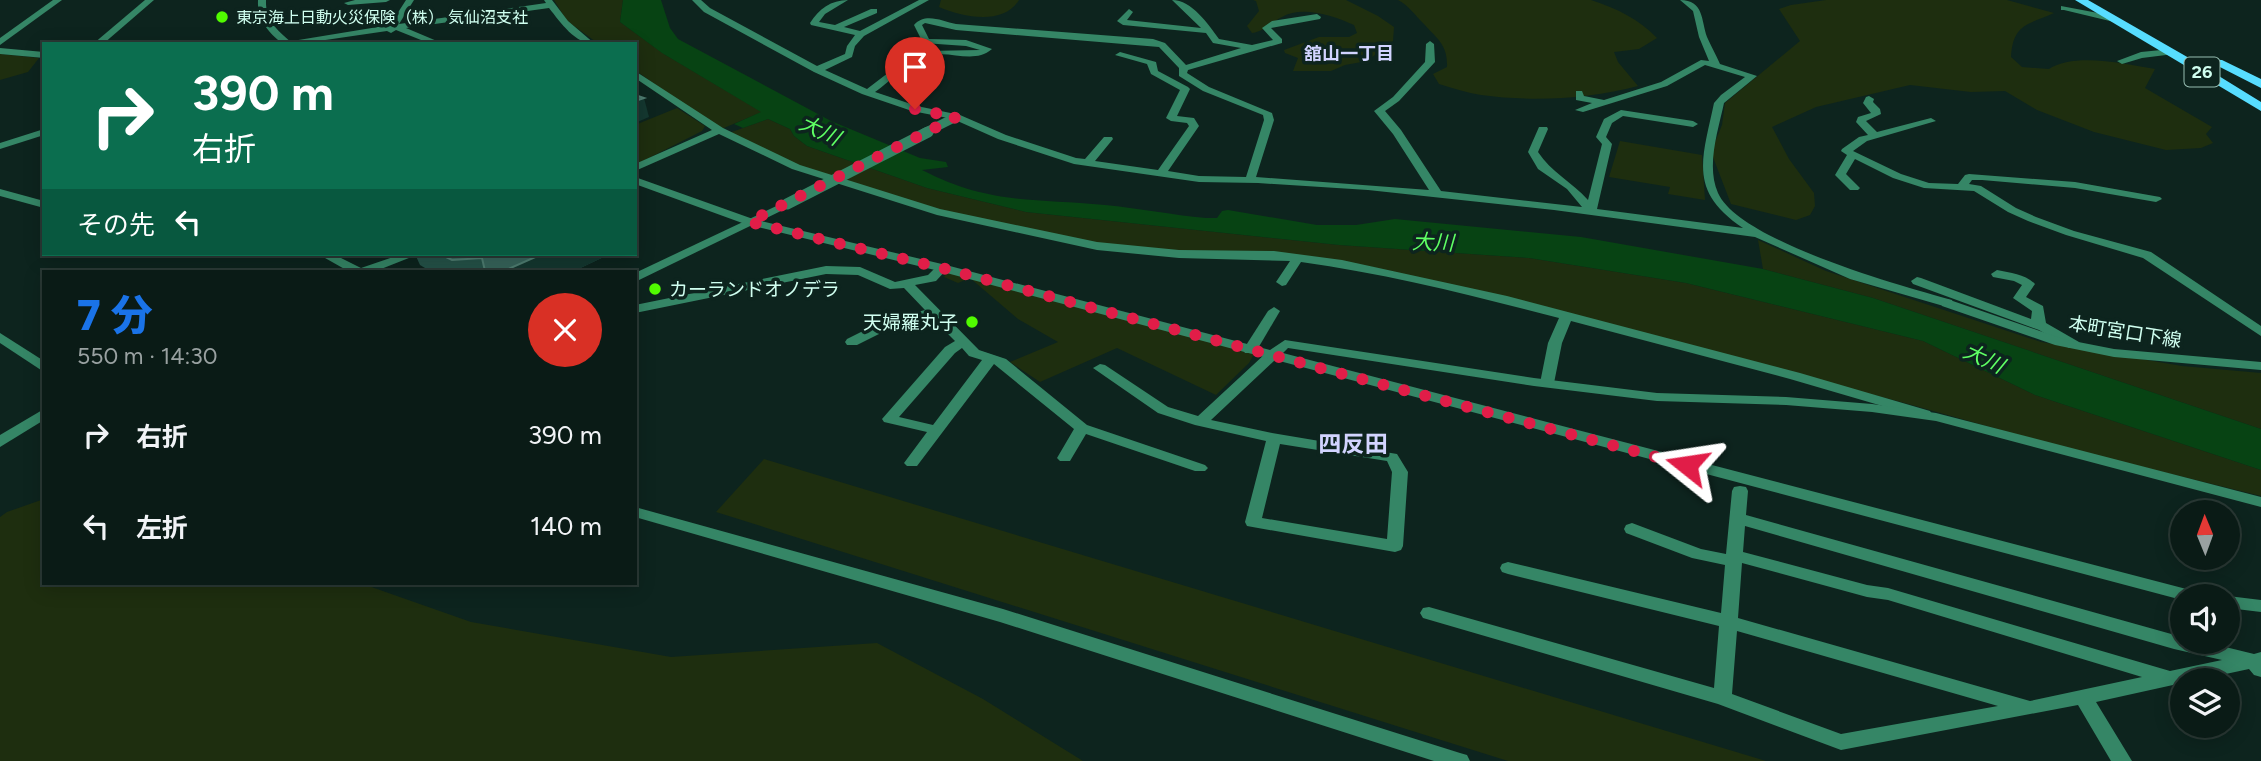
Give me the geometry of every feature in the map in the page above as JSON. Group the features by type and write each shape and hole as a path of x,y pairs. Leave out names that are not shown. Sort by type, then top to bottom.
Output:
{"main road":[{"name":"26","path":"2080,0 2144,35 2261,107"},
{"name":"26","path":"2144,35 2218,62 2261,84"},
{"name":"26","path":"2185,61 2218,62"}],"street":[{"path":"0,42 58,0"},
{"path":"99,42 150,0"},
{"path":"262,0 260,12 268,26 284,42"},
{"path":"350,0 348,3 386,0"},
{"path":"395,29 410,0"},
{"path":"696,0 707,10 817,70 868,93 915,109 956,117 1002,137 1074,161 1199,179 1250,180 1437,194 1591,211 1758,234"},
{"path":"845,0 822,12 814,23 861,34"},
{"path":"817,70 849,55 851,46 861,34 925,0"},
{"path":"1176,0 1216,41 1252,48"},
{"path":"1684,0 1697,10 1703,37 1716,65"},
{"path":"293,42 395,29 550,3 565,23 589,42"},
{"path":"2064,8 2114,19"},
{"path":"836,28 874,11"},
{"path":"1129,12 1121,20 1123,22 1208,31"},
{"path":"1184,68 1279,41 1266,28 1272,23 1317,17"},
{"path":"868,93 919,57 931,52 981,54 988,49 966,43 926,41 918,25 922,21 930,20 956,27 1153,42 1162,46 1184,68"},
{"path":"395,29 434,42"},
{"path":"1430,44 1430,62 1396,99 1379,111 1397,132 1437,194"},
{"path":"0,51 42,55"},
{"path":"2122,61 2141,55 2171,52"},
{"path":"1120,55 1151,62 1154,72 1185,89 1171,118 1190,120 1194,126 1161,174"},
{"path":"1580,110 1664,84 1703,62 1752,76 1719,103 1708,175 1716,200 1758,234"},
{"path":"1184,68 1182,74 1206,89 1267,113 1269,120 1250,180"},
{"path":"637,75 719,130 796,167 937,212 1097,246 1179,254 1275,255 1342,264 1497,298 2261,502"},
{"path":"1579,93 1579,98 1586,100 1611,102"},
{"path":"1869,99 1868,103 1875,110 1875,114 1862,119 1861,122 1874,135"},
{"path":"1591,211 1607,144 1601,136 1608,121 1621,113 1693,124"},
{"path":"637,277 956,117"},
{"path":"1931,121 1864,138 1846,151 1913,182 1928,186 1977,188 2012,210 2070,233 2147,254 2261,332"},
{"path":"1543,129 1534,152 1542,167 1571,187 1591,211"},
{"path":"637,167 719,130"},
{"path":"0,146 42,133"},
{"path":"1088,163 1108,139"},
{"path":"1853,154 1840,175 1854,188"},
{"path":"1961,187 1969,177 1982,177 2075,185 2157,200"},
{"path":"637,181 749,222 942,268 2170,591"},
{"path":"0,192 42,204"},
{"name":"本町宮口下線","path":"1758,234 1854,275 2074,345 2159,359 2261,366"},
{"path":"328,256 355,270"},
{"path":"368,270 407,256"},
{"path":"1282,282 1298,258"},
{"path":"637,309 826,270 860,271 894,286 932,278 942,268"},
{"path":"1997,274 2018,278 2029,284 2019,298 2038,309 2038,322 2045,328"},
{"path":"1917,281 2045,328 2074,345"},
{"path":"906,283 974,353 991,358 1009,368 1083,428 1200,468"},
{"path":"1250,350 1274,311"},
{"path":"852,342 886,326 934,312"},
{"path":"1547,383 1555,343 1566,316"},
{"path":"0,337 42,367"},
{"path":"937,430 889,419 950,350 963,341"},
{"path":"1200,422 1285,344 1657,397 1798,402 1936,417"},
{"path":"912,463 991,358"},
{"path":"1100,368 1163,410 1200,422 1274,439 1392,457 1400,472 1395,546 1253,522 1274,439"},
{"path":"0,442 42,414"},
{"path":"1065,458 1083,428"},
{"path":"1722,698 1740,491"},
{"path":"637,513 1003,616 1460,761"},
{"path":"1738,518 2174,642 2258,663"},
{"path":"1632,529 1698,554 1734,558 1867,592 1888,594 2166,677"},
{"path":"1508,568 1730,622 2031,708"},
{"path":"2240,603 2261,606"},
{"path":"1429,613 1722,698 1841,742 2031,708 2166,677 2258,663"},
{"path":"2082,696 2123,761"}],"shaded area":[{"path":"554,0 623,0 620,22 664,54 762,112 719,130 637,71 637,42 596,42 567,21"},
{"path":"941,0 1019,0 1003,13 982,17 959,14 939,7"},
{"path":"1253,0 1346,0 1394,27 1393,41 1367,61 1331,71 1293,71 1298,58 1285,53 1284,50 1319,37 1349,37 1357,33 1354,25 1328,15 1299,12 1282,17 1264,29 1252,33 1247,26 1259,11 1256,1"},
{"path":"1398,0 1591,0 1627,15 1657,38 1639,49 1614,52 1618,62 1638,86 1600,94 1560,98 1481,95 1439,84 1433,74 1447,67 1446,53 1437,37"},
{"path":"1826,0 2007,0 2054,13 2029,23 2018,32 2011,57 2022,67 2049,69 2072,61 2086,60 2155,69 2145,88 2212,127 2206,134 2213,143 2201,148 2166,150 2094,132 2037,110 2005,91 1971,92 1910,85 1816,107 1772,127 1789,159 1814,193 1815,206 1810,215 1796,220 1731,204 1711,152 1722,125 1725,103 1800,41 1779,9"},
{"path":"0,54 39,58 28,72 0,80"},
{"path":"677,108 705,126 702,131 637,164 637,124"},
{"path":"768,119 790,129 794,136 807,146 927,188 1026,212 1339,245 1529,258 1686,283 1923,341 2035,395 2261,470 2261,496 2065,448 1901,402 1502,299 1342,264 1097,246 937,212 796,167 729,133"},
{"path":"1620,141 1702,155 1705,200 1668,194 1670,187 1609,177"},
{"path":"1758,240 1826,271 2041,342 2182,366 2261,373 2261,429 1873,298 1763,269"},
{"path":"947,272 1258,347 1249,363 1216,395 1117,348 1040,382 1010,362 1058,342 1018,319 970,278 958,283 944,277"},
{"path":"764,459 1766,761 1508,761 716,512"},
{"path":"42,500 42,585 366,585 471,622 671,657 877,643 983,699 1083,761 0,761 0,517"}],"water":[{"name":"大川","path":"623,0 661,0 670,28 678,39 831,121 920,158 946,162 948,167 922,170 969,189 1012,198 1105,205 1206,218 1217,218 1222,211 1228,210 1317,225 1356,225 1395,219 1581,237 1763,269 1873,298 2261,429 2261,470 2035,395 1923,341 1686,283 1529,258 1339,245 1026,212 927,188 807,146 794,136 790,129 768,119 743,128 734,124 761,112 662,53 620,22"}],"building":[{"path":"444,256 538,256 506,270 485,270 482,258 452,260"}],"place":[{"name":"東京海上日動火災保険（株） 気仙沼支社","path":"222,17"},
{"name":"カーランドオノデラ","path":"655,289"},
{"name":"天婦羅丸子","path":"972,322"}],"district":[{"name":"舘山一丁目","path":"1349,54"},
{"name":"四反田","path":"1353,444"}],"route":[{"path":"915,109 956,117 749,222 942,268 1687,465"}]}
